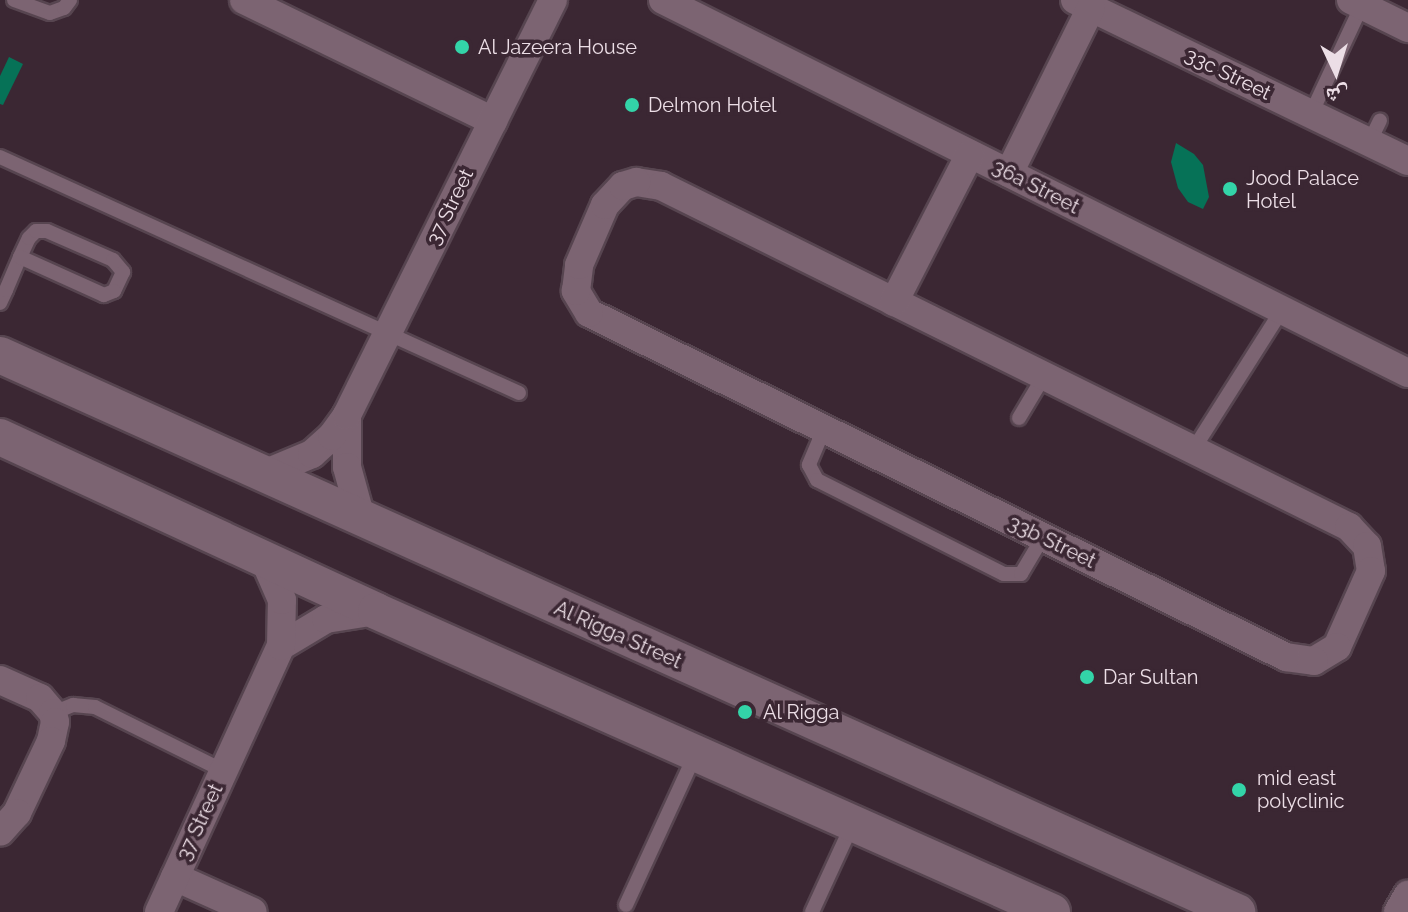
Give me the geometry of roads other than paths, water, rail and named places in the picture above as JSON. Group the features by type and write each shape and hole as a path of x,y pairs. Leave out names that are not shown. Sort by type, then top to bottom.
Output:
{"street":[{"path":"244,0 493,121"},
{"name":"37 Street","path":"264,474 312,454 332,436 347,415 553,0"},
{"name":"36a Street","path":"663,0 1408,373"},
{"path":"1357,3 1408,28"},
{"name":"33c Street","path":"1009,173 1083,4 1311,114 1375,131 1408,161"},
{"path":"894,302 970,154"},
{"name":"33b Street","path":"636,182 661,186 1044,376 1349,527 1367,546 1371,558 1367,583 1344,635 1327,657 1300,662 1286,657 589,313 581,303 575,278 605,205 613,194 636,182"},
{"name":"Al Rigga Street","path":"0,355 1237,912"},
{"name":"37 Street","path":"347,415 347,467 361,518"},
{"path":"0,437 376,611 1052,912"},
{"name":"37 Street","path":"159,912 281,646 282,600 264,559"},
{"path":"281,646 326,619 376,611"},
{"path":"0,680 40,698 53,713 55,732 9,823"},
{"path":"175,877 253,912"}],"lane":[{"path":"14,0 50,13 70,0"},
{"path":"1311,114 1357,3"},
{"path":"0,157 519,393"},
{"path":"0,303 20,257 32,234 41,230 118,263 123,272 114,291 104,295 20,257"},
{"path":"1193,450 1282,310"},
{"path":"1019,418 1044,376"},
{"path":"824,429 809,465 817,480 1004,574 1021,574 1043,537"},
{"path":"53,713 73,705 95,707 224,771"},
{"path":"626,905 697,753"},
{"path":"812,912 853,823"}],"place":[{"name":"Al Jazeera House","path":"462,47"},
{"name":"Delmon Hotel","path":"632,105"},
{"name":"Jood Palace Hotel","path":"1230,189"},
{"name":"Dar Sultan","path":"1087,677"},
{"name":"Al Rigga","path":"745,712"},
{"name":"mid east polyclinic","path":"1239,790"}]}
